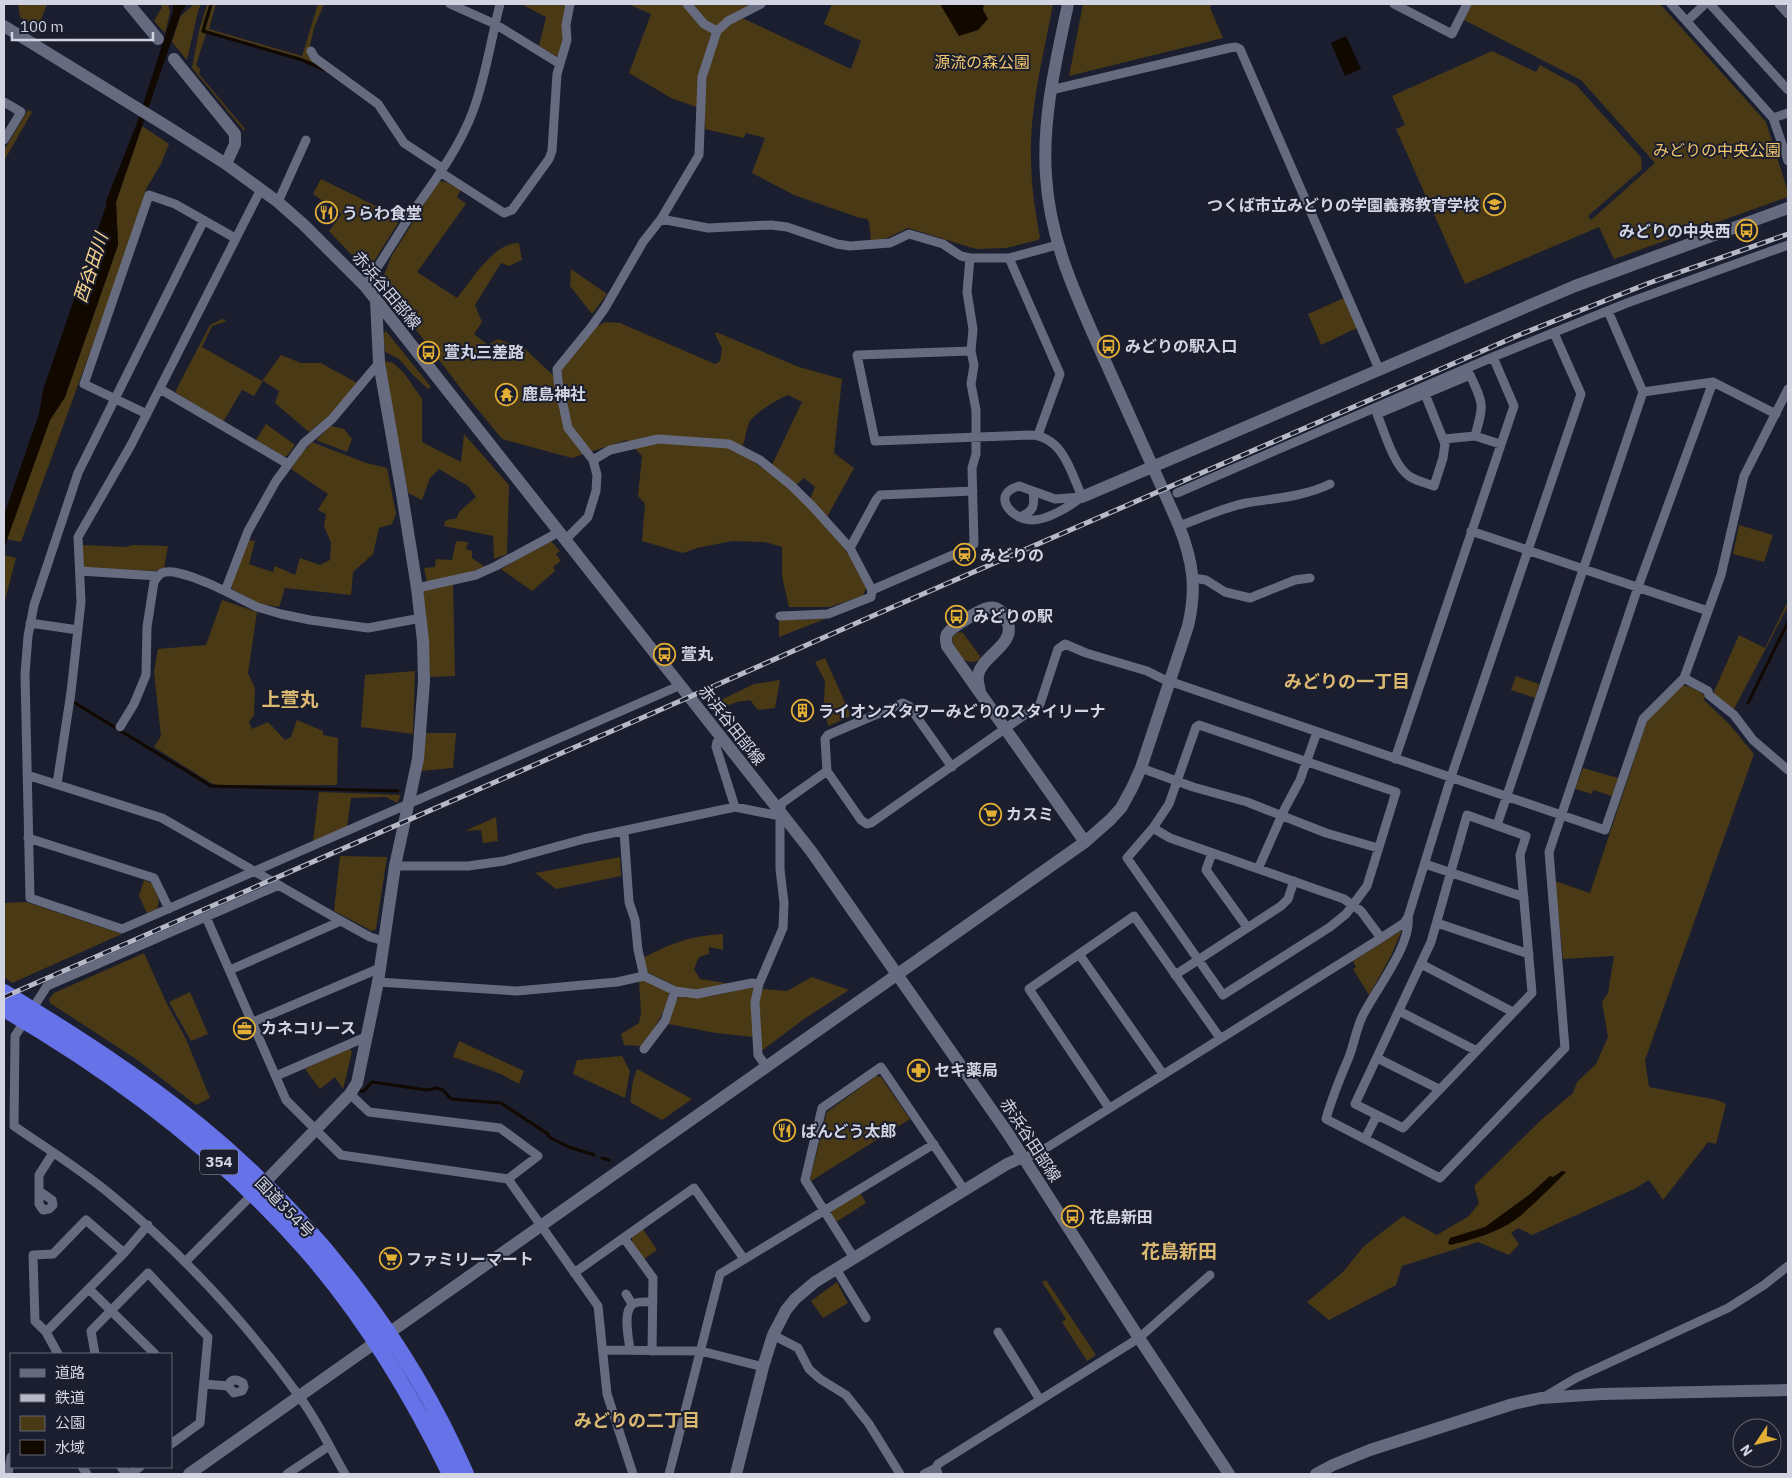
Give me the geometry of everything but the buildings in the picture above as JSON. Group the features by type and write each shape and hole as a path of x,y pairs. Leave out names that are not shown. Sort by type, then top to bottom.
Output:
{"highway":[{"name":"国道354号","path":"4,992 28,1015 166,1116 214,1158 258,1189 336,1287 382,1339 439,1416 466,1474"},
{"name":"国道354号","path":"4,1009 28,1015"},
{"name":"国道354号","path":"382,1339 450,1474"}],"street":[{"path":"129,4 158,39"},
{"path":"450,4 495,24 560,64"},
{"path":"365,286 459,141 473,112 500,4"},
{"path":"311,51 315,58 378,104 404,143 504,213 512,210 549,159 552,151 555,88 567,40 566,25 570,4"},
{"path":"687,4 704,24 717,31"},
{"path":"416,588 476,575 563,536 588,517 597,484 593,460 568,428 557,369 592,326 643,242 661,219 699,155 702,77 717,31 728,21 761,4"},
{"path":"189,1474 1085,842 1121,808 1141,768 1170,682 1189,621 1193,578 1191,558 1179,526 1076,297 1057,245 1049,210 1045,133 1051,90 1068,4"},
{"path":"1394,4 1452,34 1467,4"},
{"path":"1671,4 1773,118 1788,161"},
{"path":"1687,21 1705,4"},
{"path":"1710,4 1788,90"},
{"path":"1779,4 1788,14"},
{"name":"赤浜谷田部線","path":"4,26 168,127 261,189 327,246 365,286 810,851 898,974 1023,1157 1139,1338 1230,1474"},
{"path":"1051,90 1228,48 1236,47 1240,49 1379,370"},
{"path":"174,59 235,134 236,144 226,164"},
{"path":"4,102 21,112 4,140"},
{"path":"1773,118 1788,113"},
{"path":"278,202 306,140"},
{"path":"57,784 82,602 78,537 147,414 261,189"},
{"path":"147,414 84,384 149,195 175,204 235,238"},
{"path":"1082,497 1055,500 1018,486 1009,491 1006,496 1006,506 1012,514 1019,517 1040,520 1068,507 1082,497 1152,466 1575,286 1701,238 1788,208"},
{"path":"661,219 708,228 788,226 837,244 850,246 890,243 909,234 943,244 962,256 970,258 1009,258 1057,245"},
{"path":"204,220 78,473 42,577 30,624 25,674 30,898 122,929 681,685"},
{"path":"1176,493 1554,332 1788,245"},
{"path":"872,590 973,546 975,540 972,468 976,454 976,410 971,384 974,365 971,351 972,330 967,292 970,258"},
{"path":"1009,258 1060,374 1038,435"},
{"path":"186,1261 350,1094 357,1083 368,1036 395,866 418,759 423,708 424,662 420,618 402,494 379,363 376,300"},
{"path":"1496,825 1643,392 1608,311"},
{"path":"736,1474 773,1335 786,1310 795,1299 815,1282 1007,1164 1023,1157 1035,1155 1404,923 1408,917 1451,777 1581,394 1554,332"},
{"path":"971,351 857,355 875,441 1038,435 1051,441 1059,450 1082,497"},
{"path":"1395,759 1514,406 1493,357"},
{"path":"226,591 248,531 288,464 304,443 332,419 379,363"},
{"path":"1424,394 1444,439 1444,453 1434,486 1410,477 1401,468 1377,414 1424,394 1470,375 1482,399 1481,415 1475,436"},
{"path":"1643,392 1713,382 1776,414"},
{"path":"1408,917 1409,926 1394,962 1362,1017 1349,1057 1332,1094 1326,1119 1440,1178 1565,1048 1548,852 1638,587 1713,382"},
{"path":"160,389 288,464"},
{"path":"952,766 909,706 903,703 828,735 825,739 827,771 861,820 867,824 871,823 952,766 1005,728 1040,704 1058,649 1065,644 1086,653 1147,671 1170,682 1605,830 1643,719 1684,678 1721,575 1744,476 1788,389"},
{"path":"1444,439 1475,436 1500,444"},
{"path":"593,460 610,450 658,439 728,444 760,460 792,486 850,548 872,590 871,597 828,614 780,616"},
{"path":"1179,526 1246,503 1294,497 1316,491 1330,484"},
{"path":"850,548 880,495 973,491"},
{"path":"1019,517 1027,514 1032,509 1035,503 1033,491"},
{"path":"1471,531 1708,611"},
{"path":"80,570 158,576"},
{"path":"120,727 134,704 146,675 147,627 154,582 158,576 166,572 187,575 226,591 257,607 310,620 368,628 420,618"},
{"path":"1193,578 1206,580 1224,592 1250,598 1294,580 1310,578"},
{"path":"980,692 978,676 981,667 1009,635 1009,625 1003,615 998,610 988,607 981,609 947,634 945,640 947,646 1085,842"},
{"path":"30,624 78,630"},
{"path":"961,665 974,668 981,667"},
{"path":"1684,678 1708,691 1709,695 1734,715 1754,740 1788,770"},
{"path":"1199,725 1396,792 1367,886 1346,914 1330,927 1224,995 1127,858 1153,828 1168,804 1178,782 1196,726 1199,725"},
{"path":"1258,869 1300,780 1317,732"},
{"path":"722,738 716,742 716,747 735,807"},
{"path":"1141,768 1178,782 1248,802 1326,833 1378,848"},
{"path":"766,1066 758,1055 755,1002 759,984 783,928 784,903 780,869 780,814 782,803 827,771"},
{"path":"27,775 162,818 341,921 370,937 384,942"},
{"path":"395,866 480,865 517,858 584,839 735,807 780,814"},
{"path":"1467,815 1496,825 1526,836 1520,855 1532,993 1475,1050 1403,1128 1355,1104 1431,942 1467,815"},
{"path":"1153,828 1170,838 1332,894 1354,904 1370,921 1381,938"},
{"path":"624,832 630,902 635,920 638,950 644,976"},
{"path":"28,838 154,878 169,908"},
{"path":"1212,853 1206,870 1247,927"},
{"path":"1425,864 1524,897"},
{"path":"1175,975 1285,902 1294,881"},
{"path":"279,885 47,986 15,1036 14,1126 108,1192 186,1261 242,1322 300,1396 345,1474"},
{"path":"1108,1108 1029,989 1134,916 1220,1038"},
{"path":"206,917 286,1100 341,1155 508,1179 538,1156 500,1128 369,1112 350,1094"},
{"path":"230,970 341,921"},
{"path":"1437,923 1529,954"},
{"path":"1079,954 1163,1074"},
{"path":"1421,964 1513,1012"},
{"path":"253,1022 380,968"},
{"path":"378,982 517,990 608,983 644,976 675,992 697,994 752,983 759,984"},
{"path":"644,1049 665,1022 675,992"},
{"path":"1399,1011 1475,1050"},
{"path":"276,1076 368,1036"},
{"path":"1377,1058 1439,1089"},
{"path":"854,1258 805,1180 822,1108 881,1067 965,1191"},
{"path":"1365,1139 1377,1115"},
{"path":"670,1474 720,1274 934,1144"},
{"path":"39,1191 39,1175 53,1153"},
{"path":"508,1179 598,1306 607,1394 633,1474"},
{"path":"574,1273 694,1188 744,1259"},
{"path":"57,1353 46,1332 35,1321 33,1255 53,1254 86,1220 124,1253"},
{"path":"46,1332 148,1226"},
{"path":"624,1238 653,1278 652,1351"},
{"path":"1541,1398 1576,1378 1728,1308 1764,1285 1788,1266"},
{"path":"836,1269 866,1318"},
{"path":"95,1353 90,1331 148,1273 208,1337 200,1424 172,1443"},
{"path":"924,1474 937,1471 938,1464 1139,1338 1210,1276"},
{"path":"89,1289 154,1353"},
{"path":"626,1294 632,1304"},
{"path":"632,1304 653,1302"},
{"path":"630,1350 627,1317 632,1304"},
{"path":"998,1332 1040,1400"},
{"path":"773,1335 798,1348 809,1369 820,1379 846,1395 869,1424 900,1474"},
{"path":"603,1350 701,1351 763,1367"},
{"path":"204,1384 228,1386"},
{"path":"1316,1474 1370,1450 1482,1413 1541,1398 1602,1394 1788,1390"},
{"path":"287,1474 328,1446"}],"green space":[{"path":"18,4 47,4 38,28 20,17"},
{"path":"160,4 168,4 170,12 165,33 154,21 162,7"},
{"path":"194,4 201,4 187,60 172,42 180,17"},
{"path":"207,4 210,4 201,32 206,34 196,65 200,69 199,74 245,129 244,131 192,68 199,31"},
{"path":"213,4 216,4 209,29 302,56 318,4 324,4 314,28 308,55 313,63 302,58 205,30"},
{"path":"521,4 566,4 561,55 556,56 539,46 546,17"},
{"name":"源流の森公園","path":"628,4 767,4 742,18 851,69 861,41 824,24 832,4 1053,4 1038,80 1031,138 1031,167 1040,237 1038,240 1006,248 976,249 908,228 887,238 871,241 867,219 794,195 752,173 765,138 746,133 744,138 705,129 705,110 671,98 629,73 651,14"},
{"path":"1083,4 1211,4 1210,8 1223,38 1069,76"},
{"name":"みどりの中央公園","path":"1472,4 1660,4 1766,122 1788,197 1614,259 1599,227 1465,284 1396,129 1405,125 1392,96 1492,51 1536,72 1540,65 1576,85 1641,157 1642,169 1588,216 1591,220 1655,163 1581,80 1464,20"},
{"path":"28,110 32,112 4,161 4,150"},
{"path":"142,126 169,144 161,164 146,189 128,247 21,542 6,539 50,420 65,397 118,245 116,202"},
{"path":"321,179 380,208 398,223 370,268 363,267 329,231 342,214 313,194"},
{"path":"439,181 446,182 461,190 457,197 466,204 417,272 457,298 492,255 510,244 519,243 522,260 509,266 501,263 475,305 482,322 474,334 488,345 498,339 525,349 553,375 597,326 606,322 620,323 715,364 720,361 722,348 715,334 716,332 799,367 842,379 834,453 854,468 827,517 810,499 815,487 804,478 795,486 771,467 802,402 788,395 759,412 750,421 739,453 784,484 812,509 849,555 866,588 863,596 829,607 789,607 782,576 782,547 765,542 732,541 697,548 683,553 642,541 645,504 638,496 642,456 627,440 572,458 502,439 398,306 384,275 392,255"},
{"path":"571,269 607,294 592,314 570,286"},
{"path":"1344,298 1357,328 1321,345 1308,314"},
{"path":"222,319 227,321 212,326 202,347 262,381 281,355 301,363 321,363 357,383 329,416 309,432 275,403 279,391 263,381 254,396 242,390 223,422 175,392 210,325"},
{"path":"386,331 431,387 428,389 399,359 385,352 383,334"},
{"path":"384,361 393,363 404,373 422,399 422,442 461,462 464,434 509,485 507,554 494,559 493,531 493,536 444,526 445,521 456,519 460,511 476,497 468,486 439,469 430,478 422,500 408,493"},
{"path":"266,424 295,445 287,456 283,456 256,440"},
{"path":"331,426 344,429 352,439 347,452 316,440"},
{"path":"312,442 366,463 387,468 396,514 392,524 379,528 373,554 353,572 351,595 285,588 279,607 257,603 232,589 231,584 248,540 255,541 249,564 273,572 275,566 295,575 300,558 320,565 330,560 331,543 324,526 326,514 318,510 328,494 291,469"},
{"path":"1739,525 1773,535 1764,562 1733,554"},
{"path":"456,541 468,542 466,549 472,551 472,558 485,567 427,583 424,568 435,567 436,559 452,560"},
{"path":"551,541 560,551 556,554 561,561 553,567 555,571 532,591 501,569"},
{"path":"83,545 168,546 164,569 155,571 85,568 83,566"},
{"path":"4,555 16,558 4,604"},
{"path":"453,584 455,676 430,677 422,592"},
{"path":"222,600 257,612 248,673 255,688 254,715 249,722 252,729 268,722 285,740 291,737 297,720 323,731 323,735 338,738 337,785 218,785 211,783 154,747 161,736 154,672 158,649 206,645"},
{"path":"1788,601 1788,606 1733,711 1713,694 1739,635 1765,648"},
{"path":"825,619 779,637 779,620"},
{"path":"959,632 963,633 980,656 980,659 975,662 969,662 956,651 952,641 953,636"},
{"path":"825,658 851,716 828,726 824,701 825,681 815,662"},
{"path":"415,671 413,734 361,727 365,675"},
{"path":"1516,676 1539,684 1535,698 1511,690"},
{"path":"780,680 775,708 758,710 750,700 723,707 719,701 754,684"},
{"path":"1682,685 1695,689 1706,697 1703,699 1729,724 1754,754 1645,1060 1649,1087 1717,1100 1726,1104 1716,1144 1708,1142 1663,1200 1649,1180 1634,1189 1532,1235 1518,1228 1511,1233 1519,1244 1509,1255 1478,1242 1402,1266 1396,1285 1329,1320 1307,1302 1343,1272 1364,1246 1403,1216 1437,1235 1469,1216 1479,1203 1474,1186 1541,1120 1573,1093 1577,1082 1596,1064 1608,1037 1602,1002 1608,993 1614,956 1563,959 1555,881 1590,893 1647,721"},
{"path":"426,733 456,733 453,768 421,771"},
{"path":"1583,768 1618,778 1612,796 1593,790 1592,794 1575,789"},
{"path":"319,792 401,795 397,803 386,797 351,798 347,827 313,841"},
{"path":"496,817 498,841 483,843 481,830 465,831"},
{"path":"340,856 387,857 376,929 372,931 334,911"},
{"path":"620,857 621,876 556,889 535,873"},
{"path":"144,880 152,883 159,900 157,909 147,913 139,896"},
{"path":"26,902 122,934 12,983 4,977 4,903"},
{"path":"1402,930 1391,956 1369,995 1353,969 1356,967 1353,961"},
{"path":"723,934 723,950 709,947 709,954 699,957 694,969 700,979 732,984 698,990 679,988 647,972 643,958 653,953 672,944 690,939"},
{"path":"144,953 167,1004 186,1039 210,1098 196,1105 136,1059 50,1003 49,999 54,993"},
{"path":"812,977 849,990 804,1019 760,1052 758,1000 763,989 787,991"},
{"path":"644,980 667,991 669,994 665,1008 641,1046 624,1045 621,1034 639,1023 641,1013 639,981"},
{"path":"753,987 755,989 753,1037 716,1033 668,1024 679,997 712,996"},
{"path":"190,992 208,1034 191,1041 169,1002"},
{"path":"459,1041 524,1071 519,1084 501,1074 453,1057"},
{"path":"349,1048 352,1052 343,1089 335,1077 320,1089 305,1069"},
{"path":"622,1056 630,1071 625,1098 573,1074 577,1060"},
{"path":"637,1069 692,1099 662,1120 630,1102"},
{"path":"876,1076 881,1077 910,1119 811,1181 827,1112"},
{"path":"860,1192 866,1203 836,1222 831,1214 832,1209"},
{"path":"643,1229 657,1250 644,1259 632,1242 632,1237"},
{"path":"1046,1280 1096,1355 1087,1361 1062,1322 1066,1319 1042,1282"},
{"path":"837,1282 848,1303 823,1318 811,1301"}],"water":[{"name":"西谷田川","path":"173,4 187,4 181,13 116,202 118,245 65,397 50,420 4,548 4,515 39,414 43,390 106,206 106,201 137,123 173,11"},
{"path":"940,4 984,4 983,10 988,19 978,30 959,36"},
{"path":"1346,36 1361,69 1345,76 1331,43"},
{"path":"1562,1171 1566,1172 1515,1220 1484,1236 1450,1245 1448,1243 1450,1238 1485,1227 1530,1194 1550,1176 1553,1177"}],"waterway":[{"path":"211,4 203,31 302,60 325,70"},
{"path":"1748,703 1788,622"},
{"path":"75,703 211,786 398,791"},
{"path":"360,1091 364,1091 372,1082 427,1090 437,1088 443,1090 451,1099 501,1103 548,1134 549,1137 569,1147 594,1155"},
{"path":"602,1158 609,1160"}],"railway":[{"path":"4,997 1519,335 1649,283 1788,234"}],"place":[{"name":"つくば市立みどりの学園義務教育学校","path":"1495,205"},
{"name":"うらわ食堂","path":"326,213"},
{"name":"みどりの中央西","path":"1747,231"},
{"name":"みどりの駅入口","path":"1109,346"},
{"name":"萱丸三差路","path":"428,352"},
{"name":"鹿島神社","path":"506,394"},
{"name":"みどりの","path":"964,555"},
{"name":"みどりの駅","path":"957,616"},
{"name":"萱丸","path":"665,654"},
{"name":"ライオンズタワーみどりのスタイリーナ","path":"802,711"},
{"name":"カスミ","path":"990,814"},
{"name":"カネコリース","path":"245,1028"},
{"name":"セキ薬局","path":"918,1070"},
{"name":"ばんどう太郎","path":"785,1131"},
{"name":"花島新田","path":"1073,1217"},
{"name":"ファミリーマート","path":"390,1259"}],"district":[{"name":"みどりの一丁目","path":"1347,682"},
{"name":"上萱丸","path":"290,699"},
{"name":"花島新田","path":"1179,1251"},
{"name":"みどりの二丁目","path":"637,1421"}]}
